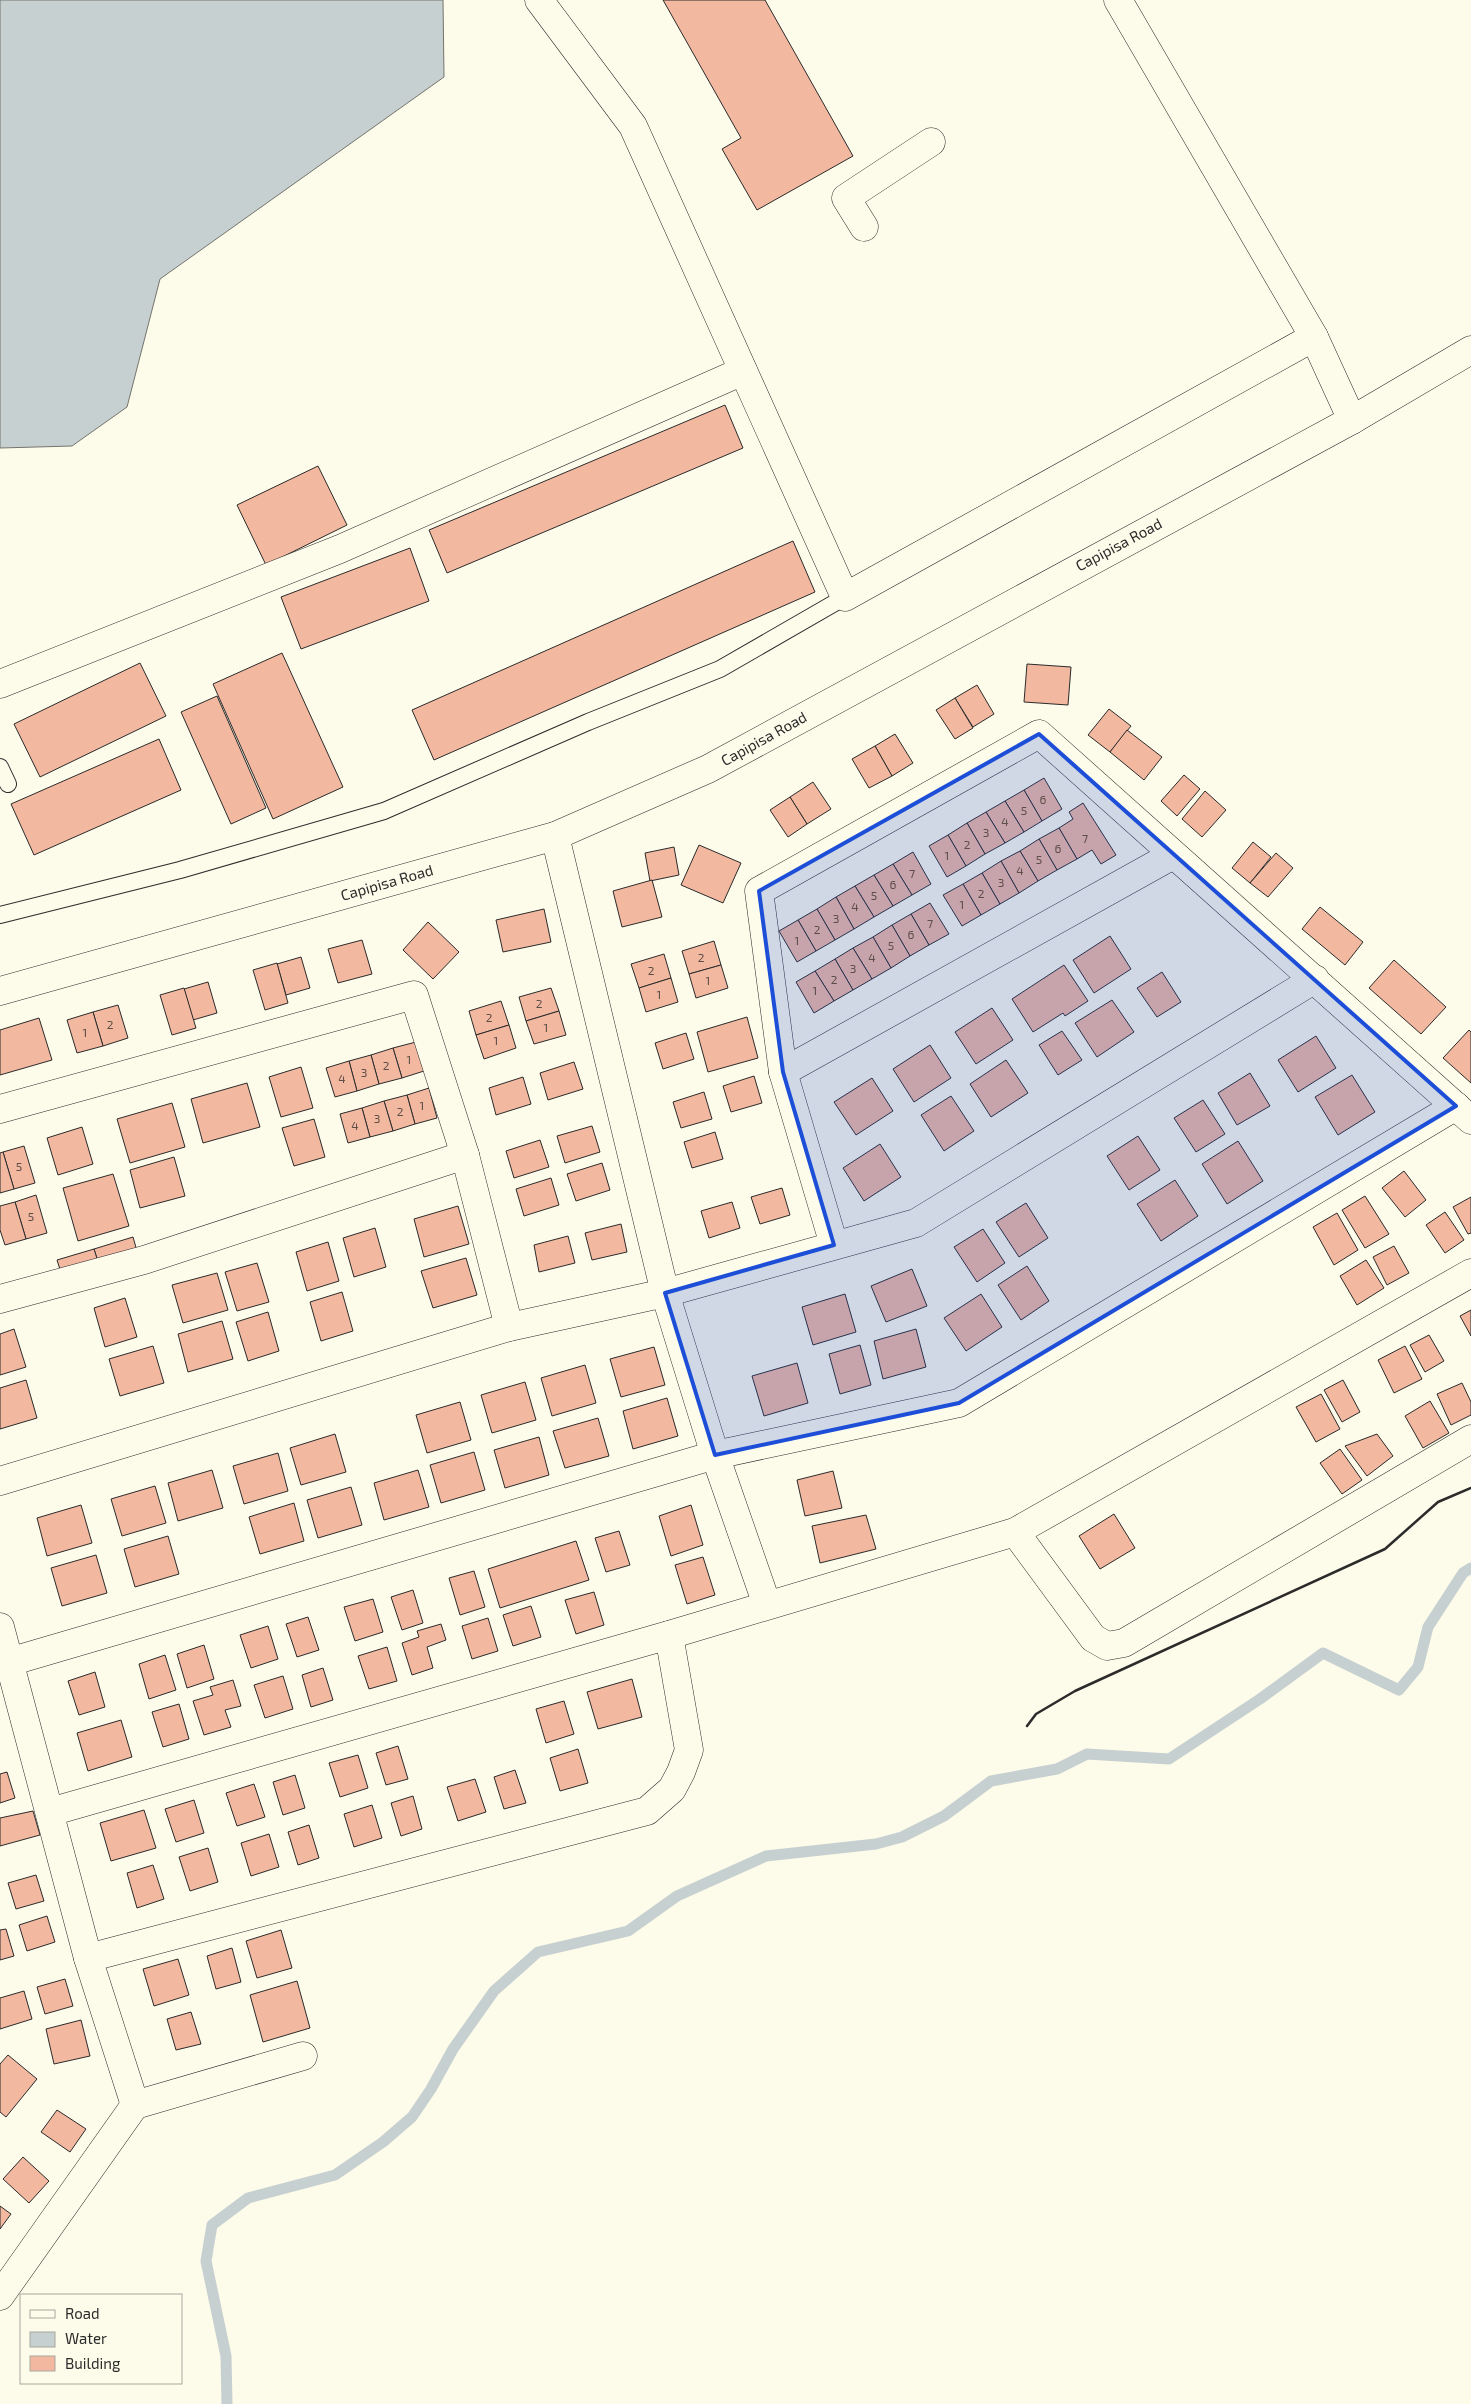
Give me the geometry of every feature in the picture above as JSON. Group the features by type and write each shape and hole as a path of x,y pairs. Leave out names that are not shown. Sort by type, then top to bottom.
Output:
{"street":[{"path":"539,0 633,126 845,596 1314,337"},
{"path":"1118,0 1314,337 1352,420"},
{"path":"864,227 846,198 930,142"},
{"name":"Capipisa Road","path":"0,991 555,836 708,769 1352,420 1471,350"},
{"path":"0,684 340,549 743,371"},
{"path":"9,1662 715,1455 959,1403 1464,1113 1039,734 760,891 782,1072 834,1245"},
{"path":"555,836 665,1293 715,1455 767,1605"},
{"path":"782,1072 1173,855"},
{"path":"0,1480 509,1327 665,1293 916,1223 1315,979"},
{"path":"0,1109 414,995 465,1155 509,1327"},
{"path":"0,1299 144,1260 465,1155"},
{"path":"50,1812 669,1635 1015,1532 1471,1273"},
{"path":"1015,1532 1092,1638 1107,1646 1124,1643 1471,1439"},
{"path":"0,1627 88,1958 135,2105"},
{"path":"88,1958 647,1811 672,1789 689,1750 669,1635"},
{"path":"0,2296 135,2105 303,2056"}],"lane":[{"path":"0,915 180,870 384,811 588,722 720,669 845,596"},
{"path":"0,766 8,784"}],"highlighted area":[{"path":"1039,734 1456,1106 959,1403 715,1455 665,1293 834,1245 783,1072 759,891"}],"water":[{"path":"0,0 443,0 444,77 160,279 127,407 72,446 0,448"}],"building":[{"path":"663,0 765,0 853,156 757,210 722,149 741,138"},
{"path":"725,405 743,448 447,573 429,530"},
{"path":"318,466 347,525 266,565 237,505"},
{"path":"793,541 815,592 434,760 412,710"},
{"path":"410,548 429,601 301,649 281,597"},
{"path":"282,653 343,787 273,819 213,684"},
{"path":"140,663 166,716 40,777 14,724"},
{"path":"1027,664 1071,667 1068,705 1024,702"},
{"path":"977,685 994,714 973,727 955,698"},
{"path":"217,696 266,808 231,824 181,712"},
{"path":"955,698 973,728 955,739 936,710"},
{"path":"1109,709 1131,726 1110,752 1088,735"},
{"path":"1127,730 1162,757 1144,780 1110,752"},
{"path":"895,734 913,763 892,776 875,746"},
{"path":"159,739 181,790 34,855 11,804"},
{"path":"875,746 892,776 869,788 852,759"},
{"path":"1184,775 1200,789 1177,816 1161,801"},
{"path":"1044,778 1062,809 1042,821 1024,790"},
{"path":"813,782 831,809 807,824 790,797"},
{"path":"1024,790 1042,821 1024,832 1005,801"},
{"path":"1205,791 1226,810 1202,837 1182,819"},
{"path":"790,797 807,824 788,837 770,810"},
{"path":"1005,801 1024,832 1005,843 986,812"},
{"path":"1083,803 1116,855 1101,864 1092,850 1077,859 1059,828 1073,819 1069,812"},
{"path":"986,812 1005,843 985,854 967,823"},
{"path":"967,823 985,854 966,866 948,835"},
{"path":"1059,828 1077,859 1057,870 1039,839"},
{"path":"948,835 966,866 947,877 929,846"},
{"path":"1039,839 1057,870 1038,881 1020,851"},
{"path":"1253,842 1271,857 1250,883 1232,868"},
{"path":"699,845 741,863 723,903 681,885"},
{"path":"674,847 679,875 650,881 645,853"},
{"path":"1020,851 1038,881 1019,893 1001,861"},
{"path":"913,852 931,884 912,895 893,864"},
{"path":"1276,853 1293,868 1268,897 1250,883"},
{"path":"1001,861 1019,893 1000,904 982,873"},
{"path":"893,864 912,895 893,906 874,875"},
{"path":"982,873 1000,904 981,915 963,884"},
{"path":"874,875 893,906 874,917 855,886"},
{"path":"652,880 662,917 622,927 613,891"},
{"path":"963,884 981,915 962,926 943,895"},
{"path":"855,886 874,917 854,929 836,897"},
{"path":"836,897 854,929 835,940 817,909"},
{"path":"930,903 949,934 929,945 911,914"},
{"path":"1320,907 1363,942 1345,965 1302,929"},
{"path":"544,909 551,942 503,952 496,920"},
{"path":"817,909 835,940 816,951 798,920"},
{"path":"911,914 929,945 910,956 892,925"},
{"path":"798,920 816,951 797,962 779,931"},
{"path":"428,922 459,952 433,979 403,950"},
{"path":"892,925 910,956 891,968 873,937"},
{"path":"1110,936 1131,969 1094,993 1073,960"},
{"path":"873,937 891,968 872,979 853,948"},
{"path":"362,940 372,974 338,983 328,949"},
{"path":"714,941 721,965 689,974 682,951"},
{"path":"853,948 872,979 853,990 835,959"},
{"path":"664,954 671,978 639,988 631,964"},
{"path":"301,957 310,988 286,995 277,964"},
{"path":"835,959 853,990 834,1001 815,971"},
{"path":"1394,960 1446,1007 1421,1034 1369,988"},
{"path":"277,963 288,1003 265,1010 253,970"},
{"path":"721,965 728,988 696,998 689,974"},
{"path":"1064,965 1088,1001 1065,1016 1063,1013 1033,1032 1012,999"},
{"path":"815,971 834,1001 814,1013 796,982"},
{"path":"1162,972 1181,1002 1157,1017 1137,988"},
{"path":"671,978 678,1002 646,1012 639,988"},
{"path":"208,982 217,1013 193,1020 184,989"},
{"path":"184,988 196,1028 172,1035 160,995"},
{"path":"551,988 559,1011 526,1021 519,997"},
{"path":"1112,1000 1134,1032 1097,1057 1075,1023"},
{"path":"501,1001 509,1025 476,1035 469,1011"},
{"path":"118,1005 128,1038 103,1046 93,1012"},
{"path":"992,1008 1013,1040 976,1064 955,1032"},
{"path":"559,1011 566,1035 534,1044 526,1021"},
{"path":"93,1012 103,1046 77,1053 67,1020"},
{"path":"747,1017 758,1058 708,1072 697,1032"},
{"path":"39,1018 52,1060 0,1075 0,1030"},
{"path":"509,1025 516,1048 484,1059 476,1035"},
{"path":"1469,1030 1471,1032 1471,1083 1443,1058"},
{"path":"1062,1031 1082,1060 1058,1075 1039,1045"},
{"path":"686,1033 694,1059 663,1069 655,1043"},
{"path":"1316,1036 1336,1068 1298,1092 1278,1060"},
{"path":"416,1042 424,1071 402,1078 393,1048"},
{"path":"930,1045 951,1078 914,1102 893,1069"},
{"path":"393,1048 402,1078 379,1084 371,1055"},
{"path":"371,1055 379,1084 357,1091 349,1061"},
{"path":"1006,1060 1028,1093 991,1117 970,1084"},
{"path":"349,1061 357,1091 335,1097 326,1068"},
{"path":"574,1062 583,1089 548,1100 540,1073"},
{"path":"301,1067 313,1108 281,1117 269,1077"},
{"path":"1250,1073 1270,1106 1237,1125 1218,1093"},
{"path":"1352,1075 1375,1112 1338,1135 1315,1097"},
{"path":"754,1076 762,1103 731,1112 723,1086"},
{"path":"523,1077 531,1104 496,1115 489,1088"},
{"path":"872,1078 893,1111 856,1135 834,1102"},
{"path":"247,1083 260,1127 203,1143 191,1099"},
{"path":"429,1088 437,1118 415,1124 407,1095"},
{"path":"704,1092 712,1119 681,1128 673,1102"},
{"path":"407,1095 415,1124 393,1131 384,1101"},
{"path":"951,1096 974,1131 944,1151 921,1115"},
{"path":"1203,1100 1225,1134 1196,1152 1174,1118"},
{"path":"384,1101 393,1131 370,1137 362,1108"},
{"path":"172,1103 185,1147 130,1163 117,1119"},
{"path":"362,1108 370,1137 348,1143 340,1114"},
{"path":"314,1119 325,1157 294,1166 282,1128"},
{"path":"592,1126 600,1152 565,1163 557,1136"},
{"path":"82,1127 93,1164 58,1175 47,1138"},
{"path":"715,1132 723,1159 692,1168 684,1142"},
{"path":"1138,1136 1160,1170 1129,1190 1107,1156"},
{"path":"540,1140 549,1167 514,1178 506,1151"},
{"path":"1238,1141 1263,1181 1227,1204 1202,1164"},
{"path":"880,1144 901,1177 864,1201 843,1168"},
{"path":"24,1146 35,1183 14,1189 3,1152"},
{"path":"3,1152 14,1189 0,1193 0,1153"},
{"path":"174,1157 185,1196 140,1208 130,1170"},
{"path":"602,1163 610,1190 576,1201 567,1174"},
{"path":"1404,1171 1426,1200 1405,1217 1382,1188"},
{"path":"113,1174 129,1226 78,1241 63,1188"},
{"path":"551,1178 559,1205 524,1216 516,1189"},
{"path":"1175,1180 1198,1216 1161,1241 1137,1204"},
{"path":"782,1188 790,1215 760,1224 751,1197"},
{"path":"36,1195 47,1233 26,1239 15,1202"},
{"path":"1365,1196 1389,1234 1365,1248 1342,1210"},
{"path":"1471,1197 1471,1233 1468,1234 1453,1207"},
{"path":"15,1202 26,1239 5,1245 0,1230 0,1206"},
{"path":"732,1202 740,1228 709,1238 701,1211"},
{"path":"1026,1203 1048,1238 1019,1257 996,1222"},
{"path":"458,1206 469,1244 424,1257 414,1219"},
{"path":"1445,1212 1464,1240 1445,1253 1426,1225"},
{"path":"1337,1213 1358,1250 1334,1265 1313,1227"},
{"path":"621,1224 627,1252 592,1260 585,1233"},
{"path":"375,1228 386,1267 354,1277 343,1238"},
{"path":"983,1229 1005,1263 977,1282 954,1247"},
{"path":"568,1236 575,1263 539,1272 534,1245"},
{"path":"133,1237 139,1258 100,1269 94,1249"},
{"path":"328,1242 339,1281 307,1291 296,1252"},
{"path":"1394,1246 1409,1273 1387,1285 1373,1257"},
{"path":"94,1249 100,1268 63,1279 57,1260"},
{"path":"466,1258 477,1295 433,1308 421,1271"},
{"path":"1366,1260 1384,1288 1357,1305 1340,1276"},
{"path":"257,1263 269,1302 237,1311 225,1272"},
{"path":"1027,1266 1049,1301 1021,1320 998,1285"},
{"path":"912,1269 927,1306 886,1322 871,1286"},
{"path":"217,1273 228,1310 183,1323 172,1285"},
{"path":"342,1292 353,1331 321,1341 310,1302"},
{"path":"845,1294 856,1332 813,1345 802,1307"},
{"path":"981,1294 1002,1327 966,1351 944,1318"},
{"path":"125,1298 137,1337 105,1347 94,1308"},
{"path":"1471,1310 1471,1336 1460,1316"},
{"path":"268,1312 279,1351 248,1361 236,1322"},
{"path":"222,1321 233,1359 188,1372 178,1334"},
{"path":"14,1329 26,1367 0,1375 0,1334"},
{"path":"916,1329 926,1367 883,1379 874,1341"},
{"path":"1429,1335 1444,1361 1425,1372 1410,1345"},
{"path":"860,1345 871,1385 840,1394 829,1354"},
{"path":"153,1346 164,1383 120,1396 109,1359"},
{"path":"1405,1346 1422,1379 1394,1393 1378,1360"},
{"path":"654,1347 665,1385 621,1397 610,1359"},
{"path":"797,1363 808,1403 764,1416 752,1376"},
{"path":"585,1365 596,1403 552,1416 541,1378"},
{"path":"26,1380 37,1418 0,1429 0,1388"},
{"path":"1343,1380 1360,1412 1342,1422 1324,1390"},
{"path":"525,1382 536,1420 492,1433 481,1395"},
{"path":"1462,1383 1471,1402 1471,1415 1451,1425 1437,1394"},
{"path":"1321,1394 1340,1429 1316,1442 1296,1407"},
{"path":"667,1398 678,1436 633,1449 623,1411"},
{"path":"1430,1401 1449,1433 1423,1448 1405,1416"},
{"path":"460,1402 471,1440 427,1453 416,1415"},
{"path":"598,1418 609,1456 565,1468 553,1431"},
{"path":"335,1434 346,1472 301,1485 290,1448"},
{"path":"1377,1434 1393,1456 1367,1476 1345,1446"},
{"path":"539,1437 549,1475 505,1488 494,1450"},
{"path":"1340,1449 1362,1480 1342,1494 1320,1463"},
{"path":"474,1452 485,1490 441,1503 430,1465"},
{"path":"278,1453 288,1491 244,1504 233,1466"},
{"path":"212,1470 223,1508 178,1521 168,1483"},
{"path":"418,1470 429,1507 384,1520 374,1483"},
{"path":"833,1471 842,1508 805,1516 797,1480"},
{"path":"155,1486 166,1523 122,1536 111,1499"},
{"path":"351,1487 362,1525 318,1538 307,1500"},
{"path":"294,1503 304,1541 260,1554 249,1517"},
{"path":"81,1505 92,1543 47,1556 37,1518"},
{"path":"691,1505 703,1545 671,1556 659,1516"},
{"path":"1114,1514 1135,1548 1100,1569 1079,1536"},
{"path":"866,1515 876,1549 820,1563 812,1526"},
{"path":"619,1531 630,1565 606,1572 595,1538"},
{"path":"168,1536 179,1574 135,1587 124,1549"},
{"path":"576,1541 589,1580 500,1608 488,1569"},
{"path":"96,1555 107,1593 62,1606 51,1568"},
{"path":"703,1557 715,1595 687,1604 675,1565"},
{"path":"474,1571 485,1607 460,1615 449,1578"},
{"path":"413,1590 423,1623 402,1630 391,1597"},
{"path":"594,1592 604,1625 576,1634 565,1600"},
{"path":"373,1599 383,1632 355,1641 344,1607"},
{"path":"531,1606 541,1637 513,1646 503,1615"},
{"path":"308,1617 319,1650 297,1657 286,1624"},
{"path":"488,1618 498,1651 472,1659 462,1626"},
{"path":"441,1624 446,1640 427,1647 433,1668 412,1675 402,1643 419,1637 417,1631"},
{"path":"268,1626 278,1659 251,1668 240,1635"},
{"path":"204,1645 214,1679 187,1688 177,1654"},
{"path":"387,1647 397,1681 369,1689 358,1656"},
{"path":"165,1655 176,1690 149,1699 139,1664"},
{"path":"323,1668 333,1700 311,1707 302,1675"},
{"path":"95,1672 105,1707 79,1715 68,1681"},
{"path":"283,1676 293,1709 265,1718 254,1685"},
{"path":"632,1679 642,1717 598,1729 587,1692"},
{"path":"233,1680 241,1706 225,1710 231,1727 204,1735 193,1701 213,1695 210,1687"},
{"path":"564,1701 574,1734 546,1743 536,1709"},
{"path":"179,1704 189,1739 163,1747 152,1712"},
{"path":"121,1720 132,1757 88,1771 77,1733"},
{"path":"398,1746 408,1779 386,1785 376,1753"},
{"path":"578,1749 588,1783 560,1791 550,1758"},
{"path":"358,1755 368,1788 340,1797 329,1763"},
{"path":"515,1770 526,1803 504,1809 494,1777"},
{"path":"7,1772 15,1798 0,1803 0,1774"},
{"path":"295,1775 305,1808 283,1815 273,1782"},
{"path":"475,1779 486,1812 458,1821 447,1787"},
{"path":"254,1784 265,1817 237,1826 226,1793"},
{"path":"413,1796 422,1829 401,1836 391,1803"},
{"path":"194,1800 204,1833 176,1842 165,1809"},
{"path":"372,1805 382,1838 354,1847 344,1814"},
{"path":"144,1810 156,1848 111,1861 100,1823"},
{"path":"33,1811 40,1835 0,1846 0,1818"},
{"path":"309,1825 319,1858 298,1865 288,1832"},
{"path":"269,1834 279,1867 251,1876 241,1843"},
{"path":"208,1848 218,1882 190,1891 179,1857"},
{"path":"153,1865 164,1899 137,1908 127,1873"},
{"path":"36,1875 44,1901 16,1909 8,1883"},
{"path":"47,1916 55,1942 27,1951 19,1925"},
{"path":"6,1929 14,1956 0,1960 0,1930"},
{"path":"281,1930 292,1968 257,1978 246,1941"},
{"path":"232,1948 241,1982 216,1989 207,1956"},
{"path":"178,1959 189,1995 154,2006 143,1969"},
{"path":"65,1979 73,2006 45,2014 37,1987"},
{"path":"297,1981 310,2028 263,2042 250,1995"},
{"path":"24,1991 32,2019 0,2029 0,1998"},
{"path":"191,2012 201,2044 176,2050 167,2019"},
{"path":"81,2020 90,2056 54,2064 46,2029"},
{"path":"8,2055 37,2079 6,2117 0,2112 0,2064"},
{"path":"57,2110 86,2129 70,2152 41,2132"},
{"path":"23,2157 49,2181 29,2203 3,2179"},
{"path":"0,2206 11,2214 0,2229"}],"waterway":[{"path":"227,2404 226,2356 206,2261 212,2225 248,2198 335,2175 383,2142 412,2117 431,2089 453,2049 494,1991 538,1952 628,1931 677,1896 766,1856 876,1844 902,1837 944,1816 991,1781 1057,1769 1087,1754 1169,1759 1260,1699 1323,1653 1399,1690 1418,1667 1428,1627 1463,1573 1471,1568"}],"wall":[{"path":"1027,1726 1036,1714 1075,1691 1385,1549 1438,1502 1471,1488"}]}
